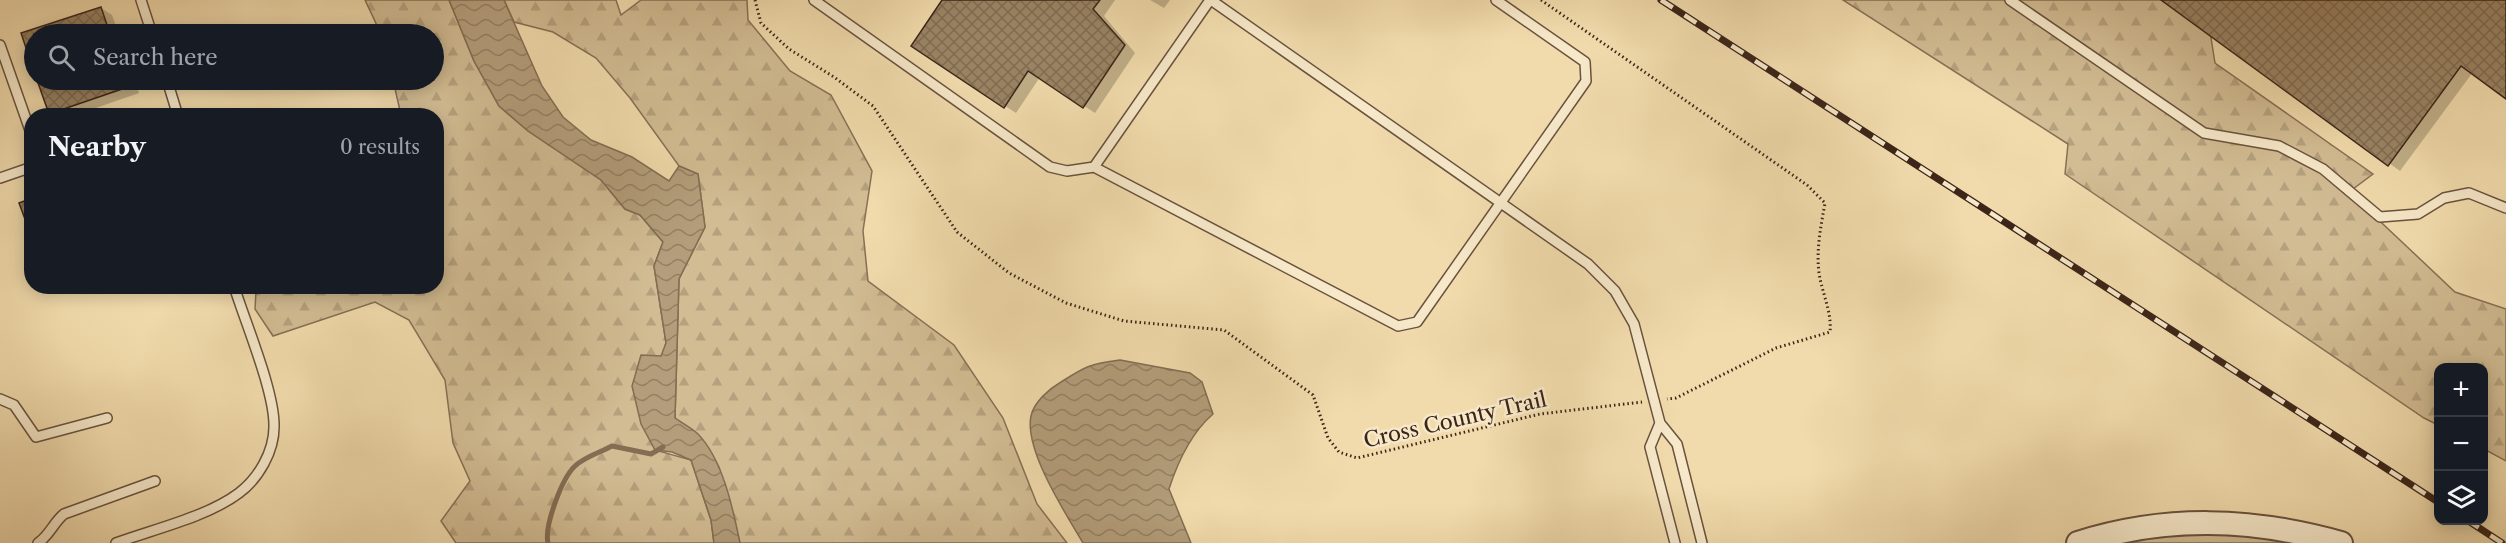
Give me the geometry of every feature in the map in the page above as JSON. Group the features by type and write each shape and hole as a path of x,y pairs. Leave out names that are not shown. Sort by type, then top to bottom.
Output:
{"street":[{"path":"2078,543 2100,536 2171,524 2232,522 2296,531 2341,543"}],"lane":[{"path":"141,0 149,24"},
{"path":"814,0 1050,167 1067,171 1094,167 1398,326 1417,322 1586,81 1586,62 1496,0"},
{"path":"1094,167 1211,0 1588,264 1615,291 1634,324 1660,423 1677,444 1702,543"},
{"path":"2010,0 2204,133 2279,146 2323,169 2380,217 2418,214 2444,198 2469,193 2506,208"},
{"path":"0,45 24,113"},
{"path":"170,90 176,108"},
{"path":"0,178 24,170"},
{"path":"116,543 212,508 239,493 258,474 270,449 274,426 268,393 237,294"},
{"path":"0,399 14,405 36,437 107,418"},
{"path":"1660,423 1650,447 1675,543"},
{"path":"38,543 49,535 56,521 64,514 155,481"}],"path":[{"name":"Cross County Trail","path":"755,0 761,23 789,49 834,77 873,106 957,232 1009,273 1066,303 1124,321 1224,330 1313,395 1328,438 1339,452 1357,458 1540,414 1638,403"},
{"path":"1541,0 1807,184 1825,203 1818,246 1819,264 1832,319 1830,332 1776,348 1676,398"}],"green space":[{"path":"365,0 449,0 474,61 499,106 528,131 601,180 625,209 640,215 663,242 654,266 666,343 662,356 655,450 691,460 711,520 714,543 456,543 441,521 470,481 453,443 445,380 409,320 375,302 273,336 255,309 256,294 444,294 444,108 399,108 395,90 444,90 444,24 376,24"},
{"path":"504,0 616,0 621,15 641,0 747,0 748,20 790,71 831,95 872,171 863,231 868,281 954,345 1003,418 1037,504 1067,543 740,543 719,467 697,434 675,418 679,279 705,227 698,174 679,166 630,98 596,58 553,32 514,22"},
{"path":"1843,0 2205,0 2215,63 2373,174 2349,192 2455,292 2506,309 2506,461 2488,451 2488,363 2434,363 2434,423 2424,418 2065,174 2068,144"},
{"path":"2217,530 2299,543 2129,543 2154,536"}],"water":[{"path":"449,0 504,0 542,86 563,117 591,140 632,157 669,181 679,166 698,174 705,227 679,279 675,418 698,434 714,457 726,485 740,543 714,543 711,520 691,460 672,452 655,450 641,424 632,386 641,355 661,356 666,343 654,266 663,242 640,215 625,209 601,180 528,131 499,106 474,61"},
{"path":"1120,360 1190,373 1202,382 1213,414 1186,448 1169,489 1191,543 1083,543 1057,499 1040,463 1031,430 1031,416 1039,401 1052,388 1083,369 1095,364"}],"building":[{"path":"942,0 1100,0 1093,9 1125,45 1083,108 1028,71 1004,108 911,46"},
{"path":"2161,0 2506,0 2506,99 2461,66 2388,166"},
{"path":"101,7 107,24 49,24"},
{"path":"41,90 119,90 67,108 47,108"},
{"path":"24,201 24,216 19,203"}],"waterway":[{"path":"548,543 547,535 551,514 565,481 575,466 612,446 651,454 663,447"}],"railway":[{"path":"1661,0 2434,499"},
{"path":"2475,525 2502,543"}]}
